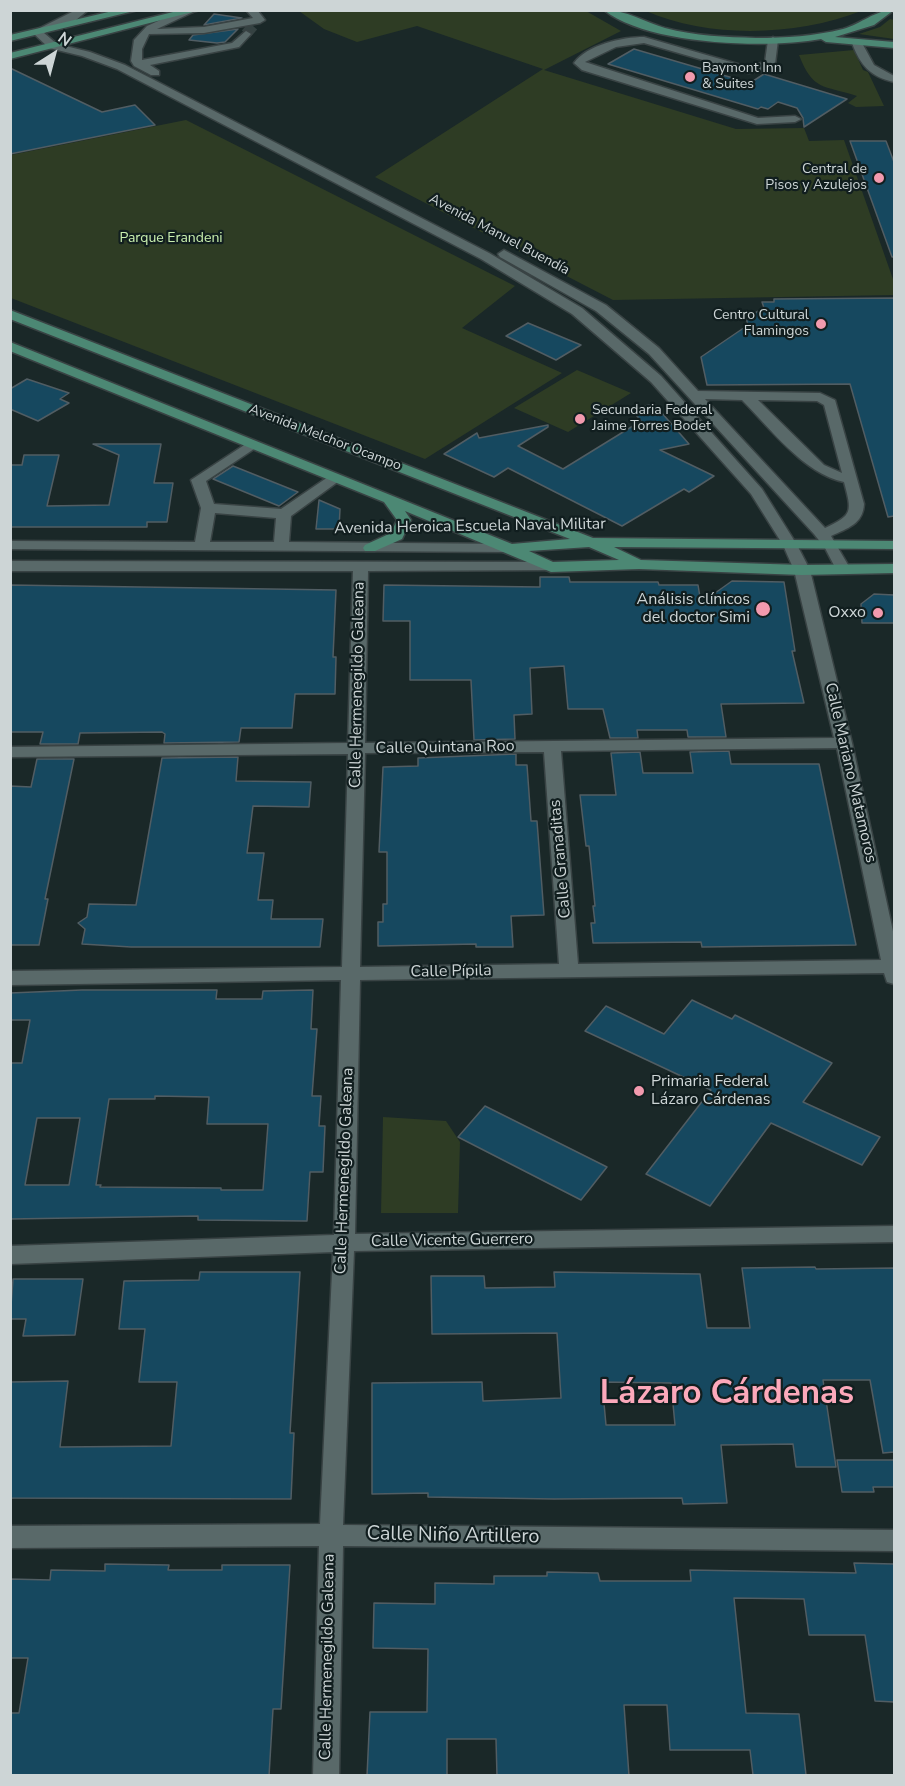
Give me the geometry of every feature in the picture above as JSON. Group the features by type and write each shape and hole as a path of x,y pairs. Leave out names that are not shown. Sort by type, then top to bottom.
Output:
{"main road":[{"path":"10,38 133,10"},
{"path":"609,10 627,19 678,34 744,41 816,38 894,45"},
{"path":"816,38 867,24 889,10"},
{"path":"10,56 191,11"},
{"name":"Avenida Melchor Ocampo","path":"10,314 591,542 639,564"},
{"name":"Avenida Melchor Ocampo","path":"10,346 510,548 551,567"},
{"path":"370,548 397,536 404,520 389,499"},
{"name":"Avenida Heroica Escuela Naval Militar","path":"510,548 591,542 790,545 828,539 894,545"},
{"path":"551,567 639,564 802,570 894,569"}],"street":[{"path":"53,46 37,32 72,18 83,10"},
{"path":"251,10 253,27"},
{"path":"191,11 142,33 136,44 138,64 235,45 253,27"},
{"path":"142,33 253,27"},
{"path":"773,40 770,64 761,69 748,70 644,40 622,41 583,58 579,63 586,68 757,121 795,119"},
{"path":"857,43 864,62 869,68 894,79"},
{"name":"Avenida Manuel Buendía","path":"53,46 86,54 121,67 485,256 577,311 656,379 756,492 790,545 802,570"},
{"name":"Avenida Manuel Buendía","path":"138,64 539,272 601,308 654,351 695,395 808,520 828,539 843,570"},
{"path":"695,395 827,399 857,504 856,515 828,539"},
{"path":"746,396 819,468 835,476 850,479"},
{"path":"202,546 208,508 198,480 252,444"},
{"path":"208,508 284,513 336,478"},
{"path":"281,547 284,513"},
{"name":"Avenida Heroica Escuela Naval Militar","path":"10,545 510,548"},
{"path":"10,566 551,567"},
{"name":"Calle Hermenegildo Galeana","path":"326,1776 331,1535 344,1243 361,567"},
{"name":"Calle Mariano Matamoros","path":"802,570 844,743 893,971"},
{"name":"Calle Quintana Roo","path":"10,752 844,743"},
{"name":"Calle Granaditas","path":"552,746 570,971"},
{"name":"Calle Pípila","path":"10,978 570,971 893,971"},
{"name":"Calle Vicente Guerrero","path":"10,1255 344,1243 894,1234"},
{"name":"Calle Niño Artillero","path":"10,1537 331,1535 894,1540"}],"green space":[{"path":"299,11 586,11 621,31 544,70 736,129 804,128 809,141 844,140 894,282 894,295 613,300 375,177 543,69 417,26 357,42 324,29"},
{"path":"646,11 861,11 810,25 754,31 697,26"},
{"path":"890,19 894,20 894,39 859,34 880,27"},
{"path":"854,50 863,70 868,72 884,106 856,107 848,103 857,96 820,85 809,75 799,55"},
{"name":"Parque Erandeni","path":"186,120 515,286 462,328 562,373 425,459 11,298 11,155"},
{"path":"577,370 631,393 568,432 514,408"},
{"path":"383,1117 446,1121 460,1142 458,1213 381,1213"}],"building":[{"path":"214,14 242,18 204,25"},
{"path":"238,29 225,42 189,40 193,35"},
{"name":"Baymont Inn & Suites","path":"634,49 750,83 764,74 847,99 804,127 803,118 797,108 778,102 768,109 761,107 758,109 608,64"},
{"path":"10,68 102,112 135,105 155,125 10,154"},
{"path":"850,141 886,141 894,162 894,257 892,257"},
{"path":"894,298 894,516 888,517 850,384 707,385 701,357 748,325 746,318 764,308 762,302 774,302 774,299"},
{"path":"528,323 581,345 556,360 506,336"},
{"path":"27,379 69,393 60,399 69,403 38,421 10,409 10,389"},
{"path":"654,404 689,444 660,450 714,476 689,492 684,489 622,526 508,468 494,477 444,454 477,433 479,438 548,425 518,446 563,469 641,421 631,409"},
{"path":"93,444 161,444 154,483 173,483 167,522 147,522 147,527 10,527 10,465 22,465 24,455 59,455 47,506 109,505 119,455"},
{"path":"233,466 298,492 279,506 213,479"},
{"path":"319,500 340,509 339,529 316,529"},
{"path":"540,577 569,577 570,582 658,582 659,585 698,585 701,603 732,581 784,582 795,651 792,651 804,703 721,704 726,737 688,737 687,730 637,730 638,738 610,738 603,709 568,709 564,666 530,668 532,714 514,715 515,739 474,740 471,680 410,680 410,621 383,621 384,585 540,587"},
{"path":"10,585 336,590 333,657 336,657 335,694 295,694 292,728 241,728 239,742 164,743 165,734 162,732 80,733 78,744 40,744 43,732 10,732"},
{"name":"Oxxo","path":"874,594 894,595 894,623 862,623 861,604"},
{"path":"729,751 731,764 819,764 856,945 702,947 701,942 593,943 591,923 595,923 593,906 595,906 589,846 586,846 580,795 616,795 611,753 640,752 643,773 693,773 690,752"},
{"path":"516,754 516,765 527,765 531,821 537,821 544,915 511,916 513,947 476,947 476,944 378,946 378,922 383,922 383,904 387,904 387,852 379,852 383,767 418,766 418,758"},
{"path":"238,757 236,781 311,782 309,807 253,806 247,853 264,853 258,900 273,900 271,919 323,919 320,947 131,947 82,944 85,929 78,923 87,917 89,904 136,905 162,758"},
{"path":"37,759 74,759 45,899 48,899 39,945 10,945 10,786 31,787"},
{"path":"82,990 217,990 216,999 262,999 263,991 313,990 311,1029 317,1029 312,1096 321,1096 319,1126 325,1126 323,1172 310,1172 307,1221 198,1220 198,1216 10,1219 10,1063 22,1063 30,1020 10,1020 10,993","holes":["155,1096 209,1097 207,1124 268,1124 263,1190 100,1187 101,1185 96,1185 109,1099 155,1099","37,1118 80,1118 69,1185 25,1185"]},
{"path":"692,1000 732,1019 735,1015 832,1063 803,1102 880,1137 862,1165 771,1123 710,1206 646,1174 711,1090 585,1031 606,1006 664,1034"},
{"path":"485,1106 607,1167 581,1200 458,1137"},
{"path":"742,1268 894,1268 894,1452 883,1453 870,1380 823,1380 836,1467 796,1467 793,1444 721,1445 727,1503 683,1504 682,1498 554,1499 428,1497 428,1493 372,1494 372,1383 482,1382 483,1401 561,1398 557,1333 432,1334 431,1276 484,1276 485,1288 555,1287 554,1272 700,1274 707,1328 750,1328","holes":["602,1382 671,1383 675,1425 606,1425"]},
{"path":"200,1272 300,1272 290,1433 294,1433 291,1499 10,1498 10,1382 68,1381 60,1447 171,1446 177,1382 139,1382 145,1329 119,1329 124,1281 199,1280"},
{"path":"13,1279 83,1279 75,1335 23,1336 26,1319 10,1319"},
{"path":"837,1460 894,1460 894,1487 873,1487 874,1492 842,1492"},
{"path":"854,1563 894,1564 894,1702 875,1701 865,1635 809,1635 804,1599 734,1598 746,1713 799,1714 806,1775 753,1775 750,1750 670,1750 667,1705 624,1705 629,1776 497,1776 496,1739 447,1739 447,1776 367,1776 370,1712 427,1712 428,1649 373,1648 374,1603 435,1604 435,1583 494,1584 494,1576 547,1576 547,1572 598,1573 600,1581 691,1581 690,1570 856,1573"},
{"path":"105,1564 169,1565 168,1570 222,1570 222,1565 290,1565 281,1709 273,1709 269,1776 10,1776 10,1713 19,1713 28,1658 10,1658 10,1579 50,1580 51,1570 105,1571"}],"tunnel":[{"path":"246,34 253,26"}],"place":[{"name":"Baymont Inn & Suites","path":"690,77"},
{"name":"Central de Pisos y Azulejos","path":"879,178"},
{"name":"Centro Cultural Flamingos","path":"821,324"},
{"name":"Secundaria Federal Jaime Torres Bodet","path":"580,419"},
{"name":"Análisis clínicos del doctor Simi","path":"763,609"},
{"name":"Oxxo","path":"878,613"},
{"name":"Primaria Federal Lázaro Cárdenas","path":"639,1091"}],"district":[{"name":"Lázaro Cárdenas","path":"727,1395"}]}
